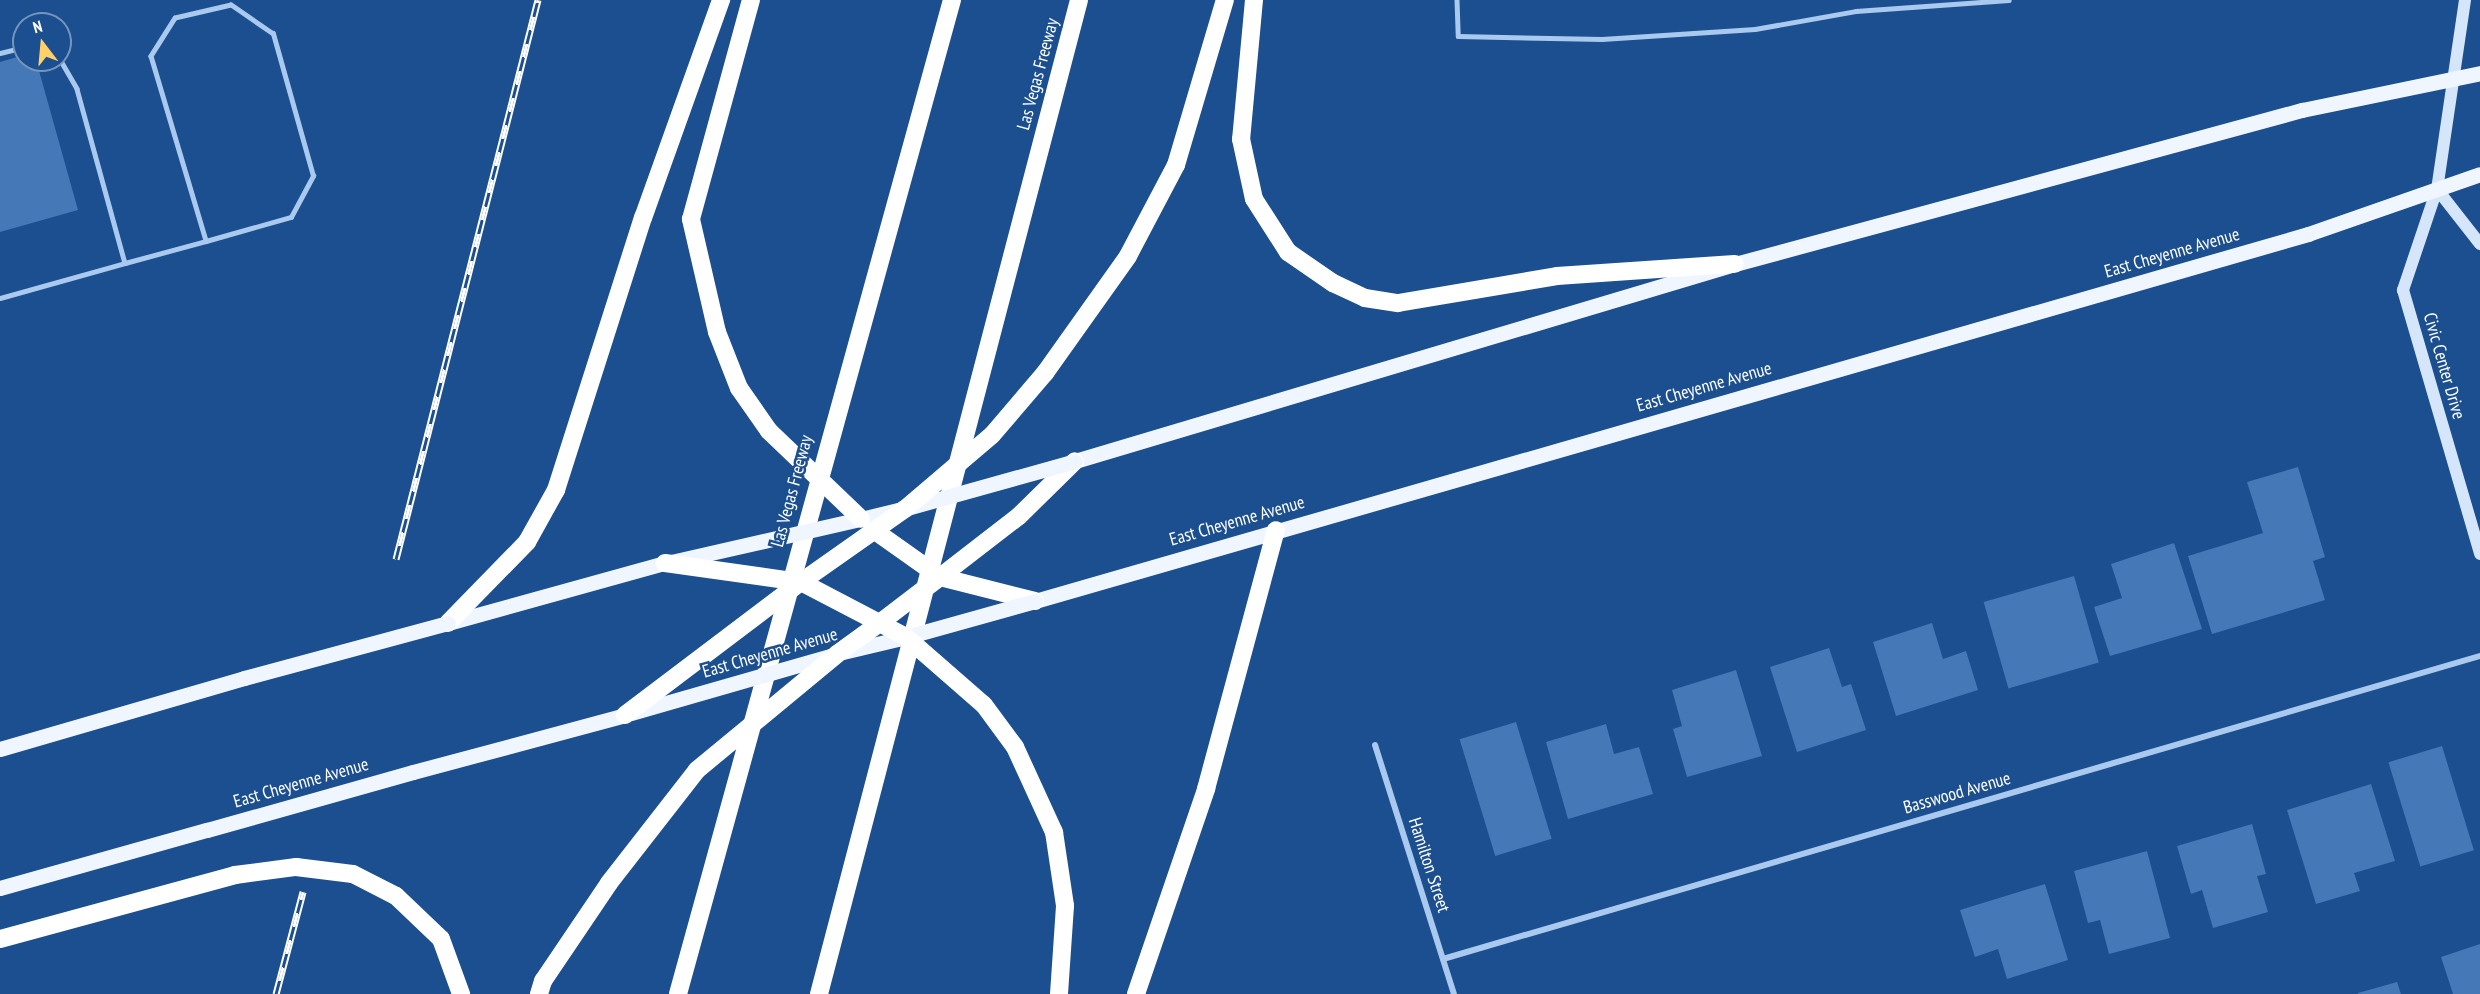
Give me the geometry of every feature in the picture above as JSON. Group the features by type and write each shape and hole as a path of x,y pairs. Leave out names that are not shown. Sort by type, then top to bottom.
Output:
{"highway":[{"path":"448,623 527,542 556,490 643,218 721,0"},
{"path":"751,0 691,219 717,332 740,388 769,431 797,462 868,525 940,578 1035,601"},
{"name":"Las Vegas Freeway","path":"678,994 952,0"},
{"name":"Las Vegas Freeway","path":"819,994 1079,0"},
{"path":"625,715 801,582 868,525 905,509 992,435 1045,373 1128,256 1176,165 1225,0"},
{"path":"1254,0 1240,139 1254,199 1288,252 1333,283 1365,298 1398,303 1557,276 1736,264"},
{"path":"541,988 609,883 697,770 837,654 940,578 1018,516 1075,461"},
{"path":"1136,994 1206,789 1276,530"},
{"path":"665,563 801,582 881,621 906,637 984,705 1016,747 1054,832 1065,906 1059,994"},
{"path":"0,939 235,875 296,867 353,873 396,896 441,939 461,994"}],"main road":[{"name":"Civic Center Drive","path":"2465,0 2451,78 2437,189 2403,290 2480,554"},
{"path":"905,509 1075,461 1736,264 2302,110 2480,73"},
{"name":"East Cheyenne Avenue","path":"0,888 837,654 1035,601 2308,234 2480,174"},
{"path":"2437,189 2480,244"},
{"path":"0,749 244,678 665,563 868,525"}],"street":[{"name":"Basswood Avenue","path":"1443,959 2480,656"},
{"name":"Hamilton Street","path":"1375,746 1454,994"}],"lane":[{"path":"1457,0 1458,36 1602,39 1755,29 1856,10 2009,0"},
{"path":"0,298 206,241 291,217 313,176 273,34 231,5 175,18 151,56 206,241"},
{"path":"67,72 76,89 125,263"}],"building":[{"path":"12,58 12,72 39,72 78,210 0,232 0,62"},
{"path":"2298,467 2325,557 2313,561 2325,600 2212,634 2188,556 2263,533 2247,482"},
{"path":"2174,543 2202,629 2110,656 2094,607 2122,598 2111,564"},
{"path":"2074,576 2099,663 2008,688 1984,602"},
{"path":"1932,623 1943,659 1966,651 1978,690 1896,716 1873,642"},
{"path":"1829,648 1842,687 1851,684 1866,730 1797,752 1770,667"},
{"path":"1736,670 1762,756 1687,777 1673,729 1682,726 1672,690"},
{"path":"1516,722 1552,839 1495,856 1460,739"},
{"path":"1606,724 1614,754 1639,747 1653,794 1568,819 1546,742"},
{"path":"2442,746 2474,850 2420,867 2388,762"},
{"path":"2371,784 2395,861 2354,873 2360,891 2316,904 2287,810"},
{"path":"2252,824 2266,874 2257,876 2268,912 2213,928 2202,890 2191,894 2177,846"},
{"path":"2147,851 2170,938 2109,954 2100,920 2088,923 2074,871"},
{"path":"2045,884 2068,960 2007,979 1998,949 1975,957 1960,910"},
{"path":"2480,944 2480,994 2453,994 2441,957"},
{"path":"2397,982 2401,994 2358,994 2358,993"}],"railway":[{"path":"396,559 538,0"},
{"path":"276,994 303,892"}]}
